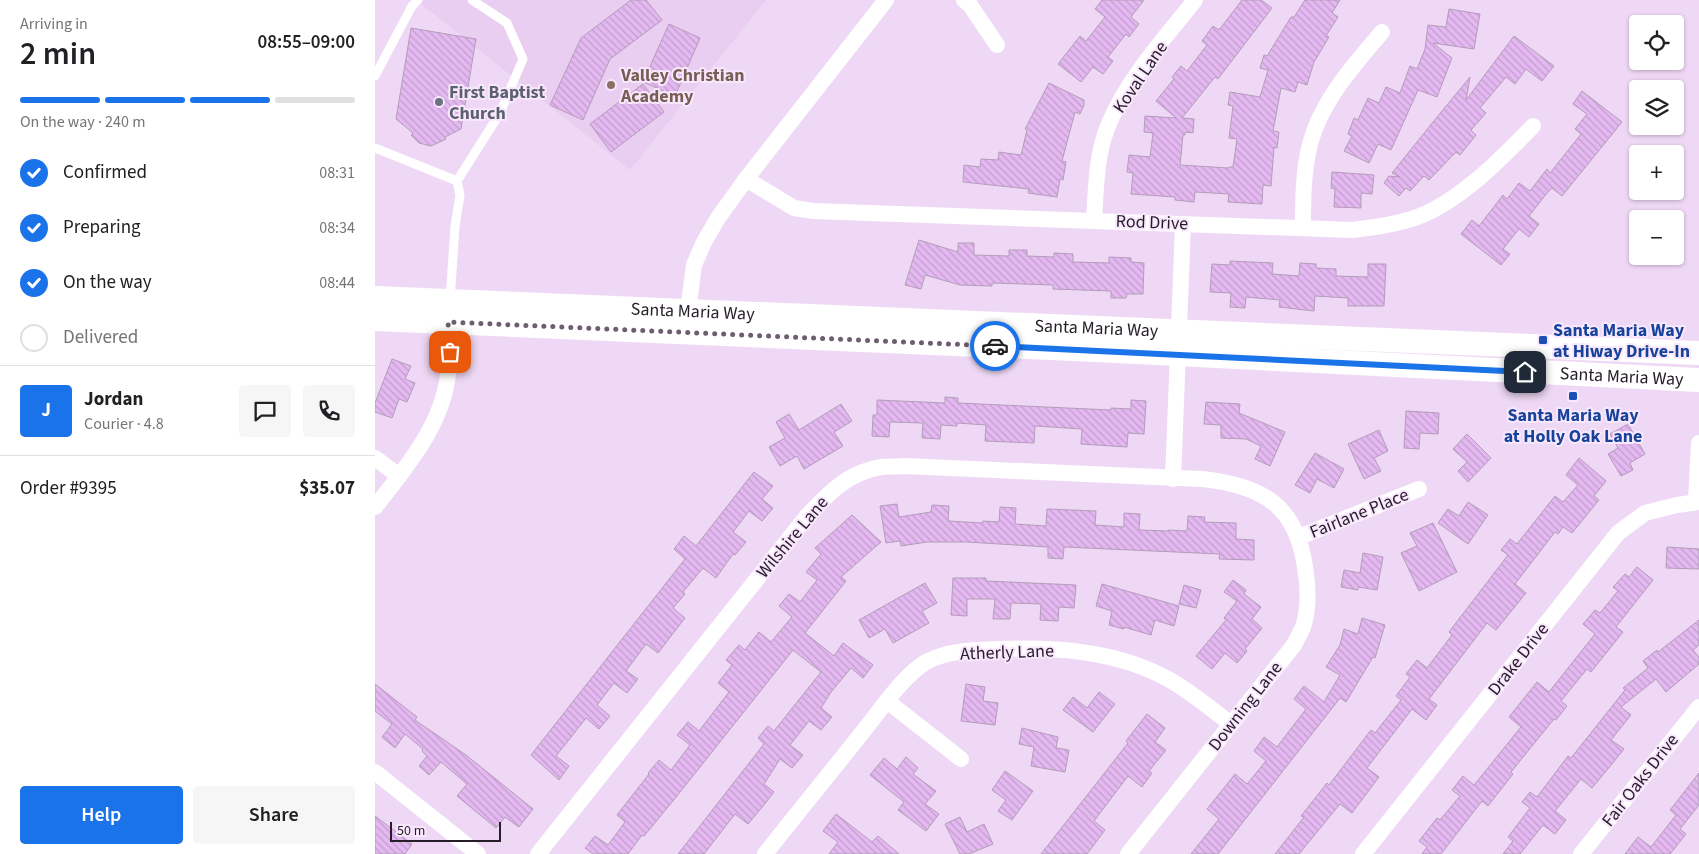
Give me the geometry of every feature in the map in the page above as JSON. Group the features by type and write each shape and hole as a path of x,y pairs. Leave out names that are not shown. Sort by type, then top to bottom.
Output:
{"main road":[{"name":"Santa Maria Way","path":"375,298 449,312 1178,355 1699,380"},
{"name":"Santa Maria Way","path":"375,319 449,312 688,311 1699,353"}],"street":[{"path":"688,311 694,265 704,242 718,218 746,179 886,0"},
{"path":"964,0 970,5 997,45"},
{"name":"Koval Lane","path":"1094,220 1097,177 1107,127 1122,97 1195,0"},
{"path":"1303,228 1305,181 1310,144 1319,118 1331,97 1382,32"},
{"name":"Rod Drive","path":"746,179 794,208 813,212 1353,230 1387,225 1420,216 1438,208 1504,156 1533,126"},
{"path":"1173,479 1183,224"},
{"path":"375,506 429,433 440,410 448,375 450,352 449,312"},
{"path":"1697,502 1699,443"},
{"path":"375,458 399,476"},
{"name":"Wilshire Lane","path":"538,854 807,516 837,486 858,473 881,467 904,466 1221,481 1250,489 1269,499 1286,514 1299,537"},
{"name":"Fairlane Place","path":"1299,537 1419,489"},
{"name":"Drake Drive","path":"1363,854 1618,534 1645,513 1697,502"},
{"name":"Downing Lane","path":"1128,854 1293,645 1304,625 1307,582 1299,537"},
{"name":"Atherly Lane","path":"770,852 887,701 914,671 927,662 946,654 969,650 1040,648 1101,654 1137,665 1169,680 1197,698 1231,724"},
{"path":"887,701 961,759"},
{"name":"Fair Oaks Drive","path":"1581,854 1699,707"},
{"path":"375,772 478,854"}],"lane":[{"path":"375,76 412,6 418,0"},
{"path":"449,312 455,226 461,195 457,180 500,114 523,59 507,24 472,0"},
{"path":"375,148 457,180"}],"shaded area":[{"name":"Valley Christian Academy","path":"416,0 766,0 630,170"}],"building":[{"path":"631,0 646,0 662,20 610,59 583,120 550,105 581,38"},
{"path":"1102,0 1144,0 1131,17 1139,24 1129,37 1126,34 1108,57 1113,61 1103,74 1093,67 1081,82 1058,64 1080,36 1086,41 1105,17 1095,9"},
{"path":"1242,0 1261,0 1272,8 1218,79 1215,77 1182,118 1194,119 1193,133 1185,132 1185,135 1183,135 1180,165 1233,167 1237,139 1229,138 1233,106 1228,105 1230,92 1260,97 1268,70 1260,68 1264,55 1267,56 1291,17 1294,17 1305,0 1340,0 1332,13 1338,17 1326,36 1329,37 1314,62 1307,85 1298,82 1295,92 1281,88 1273,131 1279,132 1277,148 1274,147 1271,186 1263,185 1262,204 1228,202 1229,194 1195,192 1194,202 1175,200 1175,197 1131,194 1133,173 1127,172 1129,155 1150,157 1153,133 1144,132 1145,116 1176,118 1156,101 1174,79 1172,77 1181,66 1187,71 1207,45 1202,41 1213,26 1219,30"},
{"path":"1449,9 1480,14 1474,49 1433,43 1452,58 1437,97 1418,90 1391,150 1378,144 1369,163 1344,151 1352,136 1348,134 1354,118 1358,120 1368,98 1379,103 1386,87 1400,93 1410,66 1417,69 1425,49 1428,25 1446,27"},
{"path":"669,24 700,38 675,96 643,82"},
{"path":"411,28 476,39 461,129 431,146 419,143 411,135 413,133 396,119"},
{"path":"1514,36 1554,66 1542,81 1526,69 1515,84 1506,77 1480,108 1486,113 1471,130 1476,135 1460,155 1456,152 1429,180 1424,176 1410,191 1406,188 1399,196 1384,183 1389,176 1400,177 1392,173 1470,77 1466,100"},
{"path":"1049,83 1084,100 1080,114 1075,112 1062,161 1066,162 1063,180 1060,179 1057,197 1028,193 1029,189 963,182 964,165 980,167 981,159 998,160 999,152 1021,155 1027,130 1025,129"},
{"path":"643,84 664,112 611,152 590,124"},
{"path":"1582,91 1622,122 1562,196 1552,188 1547,193 1529,216 1539,224 1529,237 1519,229 1503,249 1510,254 1501,265 1461,234 1472,220 1479,226 1503,195 1507,199 1519,183 1530,191 1547,169 1550,173 1581,134 1575,129 1587,114 1573,104"},
{"path":"1332,172 1374,175 1372,194 1361,193 1361,208 1334,207 1335,189 1331,188"},
{"path":"919,240 958,252 958,243 974,243 974,255 1009,256 1009,250 1027,250 1027,256 1054,257 1054,253 1073,254 1073,262 1109,263 1109,257 1131,258 1131,262 1144,263 1143,294 1127,294 1126,298 1111,298 1111,291 1053,289 1053,285 992,283 992,286 960,285 925,275 921,289 905,285"},
{"path":"1230,261 1273,263 1272,274 1299,276 1300,263 1316,264 1316,268 1336,269 1336,276 1368,277 1368,264 1386,264 1384,306 1348,306 1348,298 1315,296 1314,311 1279,307 1280,300 1246,297 1245,308 1230,307 1231,293 1210,292 1212,264 1230,265"},
{"path":"392,359 411,366 405,379 415,383 407,402 399,399 392,418 375,412 375,403"},
{"path":"945,397 958,398 958,403 1111,410 1111,408 1131,409 1131,400 1146,401 1144,434 1128,433 1127,447 1081,444 1082,429 1035,426 1034,443 985,441 986,425 957,423 957,426 941,425 940,439 922,438 923,423 890,422 889,437 872,436 873,415 877,415 877,400 945,403"},
{"path":"1206,402 1240,404 1239,413 1285,432 1270,466 1255,459 1261,446 1246,439 1221,438 1221,425 1204,424"},
{"path":"841,404 852,421 834,432 843,446 804,469 797,456 780,466 769,447 785,438 776,422 789,414 799,430"},
{"path":"1406,411 1439,413 1438,434 1420,433 1419,449 1404,448"},
{"path":"1628,424 1645,454 1630,463 1633,470 1621,476 1608,454 1618,448 1610,434"},
{"path":"1379,430 1388,451 1374,458 1381,471 1364,479 1348,444"},
{"path":"1467,434 1491,458 1468,482 1458,471 1467,462 1453,449"},
{"path":"1315,453 1344,469 1334,488 1317,479 1310,493 1295,485"},
{"path":"1579,458 1606,481 1594,496 1599,500 1572,533 1563,527 1558,534 1555,532 1515,584 1526,593 1496,630 1487,623 1429,699 1437,705 1426,720 1412,709 1367,768 1379,777 1352,813 1340,804 1299,854 1275,854 1304,817 1301,816 1327,783 1329,785 1371,730 1375,733 1401,700 1396,696 1410,677 1406,674 1417,660 1427,668 1452,635 1449,632 1508,555 1501,550 1510,539 1517,544 1555,496 1563,502 1578,485 1566,475"},
{"path":"754,472 773,486 762,499 773,508 762,521 749,511 733,532 746,542 735,555 733,554 716,578 703,568 683,592 685,594 673,608 685,618 658,653 646,644 626,671 638,679 627,693 614,683 597,705 610,716 599,729 586,718 556,756 569,766 559,780 531,755 685,559 674,549 684,536 696,546"},
{"path":"1468,502 1488,515 1468,544 1438,523 1448,509 1459,516"},
{"path":"897,504 899,517 931,512 932,505 949,506 948,521 983,523 983,521 999,522 1000,507 1016,508 1015,524 1046,526 1047,509 1096,511 1095,525 1124,527 1124,513 1140,514 1139,530 1187,531 1188,516 1205,517 1204,522 1236,523 1236,539 1254,540 1254,560 1219,559 1220,554 1064,547 1063,559 1048,558 1048,547 967,542 927,542 901,546 900,541 886,543 880,506"},
{"path":"852,515 881,542 841,577 846,581 805,633 834,656 843,643 873,665 863,678 851,668 831,692 821,708 832,717 821,730 809,721 790,745 803,755 792,768 780,759 764,784 774,792 763,806 748,824 735,814 704,854 678,854 764,744 758,738 768,726 774,731 821,672 793,650 677,796 644,836 642,835 628,854 593,854 585,848 595,836 608,845 625,822 617,815 659,760 671,770 690,745 677,735 688,722 699,731 729,692 718,683 732,665 726,660 739,645 745,650 759,632 771,642 792,617 779,606 789,594 800,602 817,580 806,572 821,554 815,548"},
{"path":"1433,523 1457,572 1419,591 1401,553 1417,546 1410,533"},
{"path":"1667,547 1699,549 1699,569 1666,568"},
{"path":"1363,553 1383,557 1377,590 1358,587 1358,590 1341,587 1344,570 1360,573"},
{"path":"1637,567 1653,580 1616,627 1623,632 1591,672 1587,669 1561,701 1567,706 1556,720 1554,719 1511,772 1513,774 1488,806 1482,801 1441,854 1422,854 1427,847 1419,841 1437,818 1440,820 1460,796 1452,790 1463,776 1474,785 1521,727 1509,717 1537,682 1549,692 1595,634 1583,624 1595,610 1600,613 1618,591 1613,587 1625,574 1629,577"},
{"path":"953,578 986,578 986,581 1076,585 1074,608 1059,607 1058,621 1040,620 1041,604 1011,603 1010,619 993,619 995,599 967,599 967,616 951,615"},
{"path":"1233,580 1246,590 1244,594 1261,607 1252,619 1262,628 1245,649 1247,651 1237,663 1225,653 1212,669 1196,656 1226,620 1224,618 1237,601 1224,592"},
{"path":"925,583 937,603 922,611 929,623 893,643 885,629 869,638 859,620"},
{"path":"1102,584 1179,606 1174,626 1155,620 1151,635 1124,627 1124,629 1109,625 1112,611 1096,606"},
{"path":"1184,585 1201,590 1196,608 1179,604"},
{"path":"1362,618 1385,625 1375,658 1373,657 1346,702 1340,698 1218,854 1191,854 1219,819 1207,809 1235,774 1247,784 1266,761 1254,751 1264,737 1277,747 1306,709 1294,699 1304,686 1324,702 1340,675 1326,667 1340,645 1344,629 1358,634"},
{"path":"1699,620 1699,645 1693,650 1699,657 1699,664 1666,692 1656,679 1621,707 1631,715 1611,740 1624,749 1612,764 1592,788 1581,779 1555,811 1566,820 1555,834 1543,825 1520,854 1503,854 1513,841 1508,837 1530,808 1522,802 1530,792 1537,797 1568,756 1571,758 1625,690 1623,688 1648,668 1643,661 1657,650 1658,652"},
{"path":"375,684 417,717 415,720 466,755 533,809 519,827 505,817 496,828 457,796 467,784 441,762 429,775 419,766 427,756 422,751 423,749 405,734 395,748 382,737 392,724 375,711"},
{"path":"966,684 985,687 983,701 998,703 995,725 961,721"},
{"path":"1099,692 1115,704 1093,732 1063,710 1073,697 1087,708"},
{"path":"1147,714 1165,728 1155,742 1166,750 1149,771 1152,773 1142,787 1128,776 1094,821 1105,830 1087,854 1041,854 1128,743 1126,741"},
{"path":"1022,728 1058,737 1056,748 1069,750 1065,772 1031,766 1034,747 1019,744"},
{"path":"906,757 918,768 913,774 936,791 925,804 939,814 926,831 898,810 904,802 870,775 884,758 897,769"},
{"path":"1005,771 1033,791 1012,820 998,811 1006,800 992,790"},
{"path":"1699,773 1699,805 1680,829 1686,834 1670,854 1625,854 1638,837 1651,847 1676,815 1670,810"},
{"path":"836,814 872,842 878,836 899,854 829,854 838,842 823,831"},
{"path":"375,816 412,844 405,854 375,854"},
{"path":"960,817 967,832 984,824 993,844 969,854 960,854 945,824"}],"way so far":[{"path":"450,352 448,322 995,346"}],"place":[{"name":"Valley Christian Academy","path":"611,85"},
{"name":"First Baptist Church","path":"439,102"},
{"name":"Santa Maria Way at Hiway Drive-In","path":"1543,340"},
{"name":"Santa Maria Way at Holly Oak Lane","path":"1573,396"}],"route":[{"path":"995,346 1525,372"}]}
